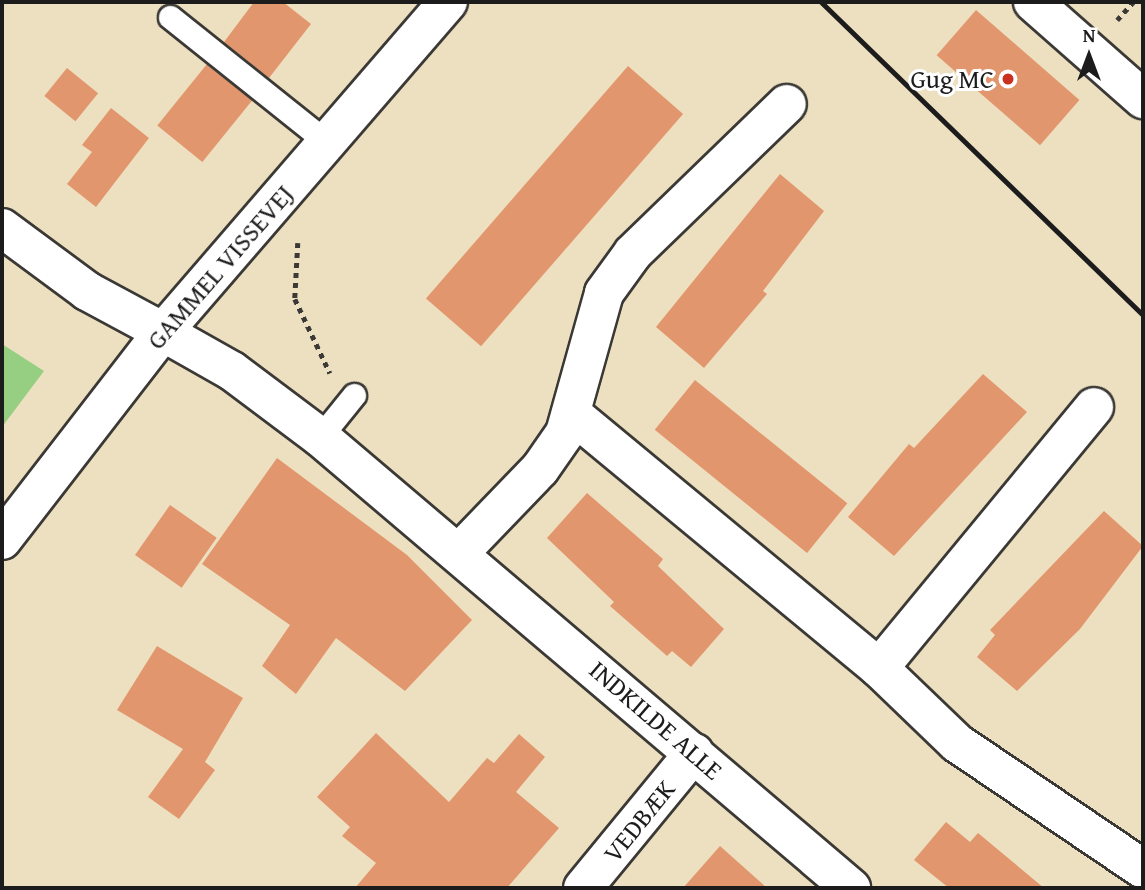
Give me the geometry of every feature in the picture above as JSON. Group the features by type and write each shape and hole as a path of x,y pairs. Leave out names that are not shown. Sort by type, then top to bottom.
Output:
{"street":[{"name":"GAMMEL VISSEVEJ","path":"2,540 163,332 448,2"},
{"path":"1033,2 1143,99"},
{"path":"460,552 540,469 572,414 604,293 633,253 788,104"},
{"name":"INDKILDE ALLE","path":"2,228 87,290 232,371 338,414 460,552 851,888"},
{"path":"879,668 1094,407"},
{"path":"572,414 879,668 957,743 1143,869"},
{"name":"VEDBÆK","path":"583,888 694,753"}],"lane":[{"path":"170,17 328,144"}],"path":[{"path":"299,236 295,299 338,414"}],"green space":[{"path":"2,344 44,371 2,427"}],"building":[{"path":"254,2 283,2 311,24 269,78 224,42"},
{"name":"Gug MC","path":"976,10 1079,100 1040,145 937,55"},
{"path":"207,64 252,101 202,162 157,125"},
{"path":"628,66 683,114 481,346 426,298"},
{"path":"67,68 98,93 75,121 44,96"},
{"path":"111,108 149,138 96,207 67,184 92,152 82,145"},
{"path":"780,174 824,211 763,291 767,294 704,368 656,327"},
{"path":"983,374 1027,412 894,556 848,517 909,444 914,448"},
{"path":"695,380 847,503 807,553 655,430"},
{"path":"277,458 407,555 472,620 405,691 336,638 296,694 262,666 290,625 202,564"},
{"path":"587,493 663,559 658,566 724,629 691,667 672,651 667,656 610,606 614,602 547,538"},
{"path":"170,505 217,538 182,588 135,555"},
{"path":"1104,511 1143,546 1080,629 1017,691 977,657 995,635 990,630"},
{"path":"157,646 243,698 205,762 215,770 179,819 148,797 183,749 117,710"},
{"path":"376,733 449,802 487,758 494,763 519,734 545,757 516,792 559,828 507,888 355,888 376,863 342,836 350,827 317,797"},
{"path":"946,822 970,842 978,833 1044,888 949,888 914,860"},
{"path":"720,846 767,888 683,888"}],"railway":[{"path":"821,2 1143,315"}],"place":[{"name":"Gug MC","path":"1008,79"}]}
